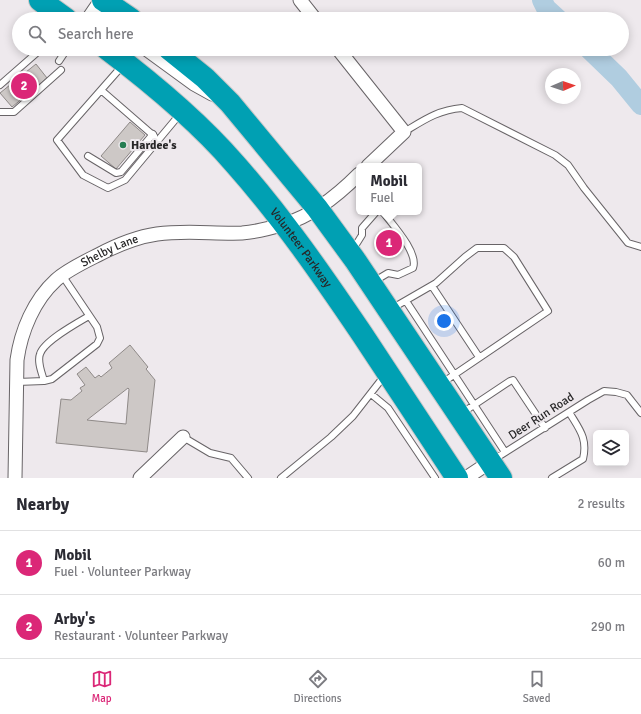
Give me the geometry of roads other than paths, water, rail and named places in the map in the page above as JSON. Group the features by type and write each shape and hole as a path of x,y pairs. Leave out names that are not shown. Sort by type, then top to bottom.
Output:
{"highway":[{"path":"40,0 56,12"},
{"path":"96,7 111,12"},
{"name":"Volunteer Parkway","path":"116,56 182,111 211,138 235,163 285,224 319,270 457,478"},
{"path":"178,56 205,78 230,103 317,208 370,284 397,306 466,410 499,464"}],"street":[{"path":"300,0 309,12"},
{"path":"156,56 194,84 230,103"},
{"path":"344,56 404,132"},
{"name":"Shelby Lane","path":"371,163 404,132"},
{"name":"Shelby Lane","path":"15,478 18,348 28,320 47,289 62,275 120,244 141,238 174,232 243,233 285,224 297,220 328,201 356,177"},
{"path":"140,478 183,437"},
{"path":"466,478 499,464"}],"lane":[{"path":"0,85 33,56"},
{"path":"58,61 62,56"},
{"path":"125,63 58,140 83,175 108,188 125,180 182,111"},
{"path":"0,112 14,112 61,70"},
{"path":"101,90 159,139"},
{"path":"404,132 436,113 462,108 555,155 568,165 584,188 628,243 641,247"},
{"path":"88,156 116,173 121,172 153,134"},
{"path":"348,251 357,243 362,235 362,228 373,215"},
{"path":"370,284 388,273 398,275 413,268 415,263 411,250 385,215"},
{"path":"397,306 432,286 477,248 504,248 514,257 548,311 446,380"},
{"path":"17,382 44,381 52,379 97,344 100,338 97,327 62,275"},
{"path":"432,286 479,357"},
{"path":"44,381 39,362 40,353 54,338 89,316"},
{"path":"281,478 332,438 353,416 387,372"},
{"path":"466,410 513,380 545,428"},
{"name":"Deer Run Road","path":"499,464 545,428 604,391 627,395 641,413"},
{"path":"371,394 388,408 435,478"},
{"path":"552,478 583,459 586,448 584,437 569,412"},
{"path":"183,437 210,453 231,458 248,478"}],"waterway":[{"path":"542,0 546,8 550,12"},
{"path":"596,56 619,78 641,105"}],"place":[{"name":"Arby's","path":"24,86"},
{"name":"Hardee's","path":"123,145"},
{"name":"Mobil","path":"389,243"}]}
